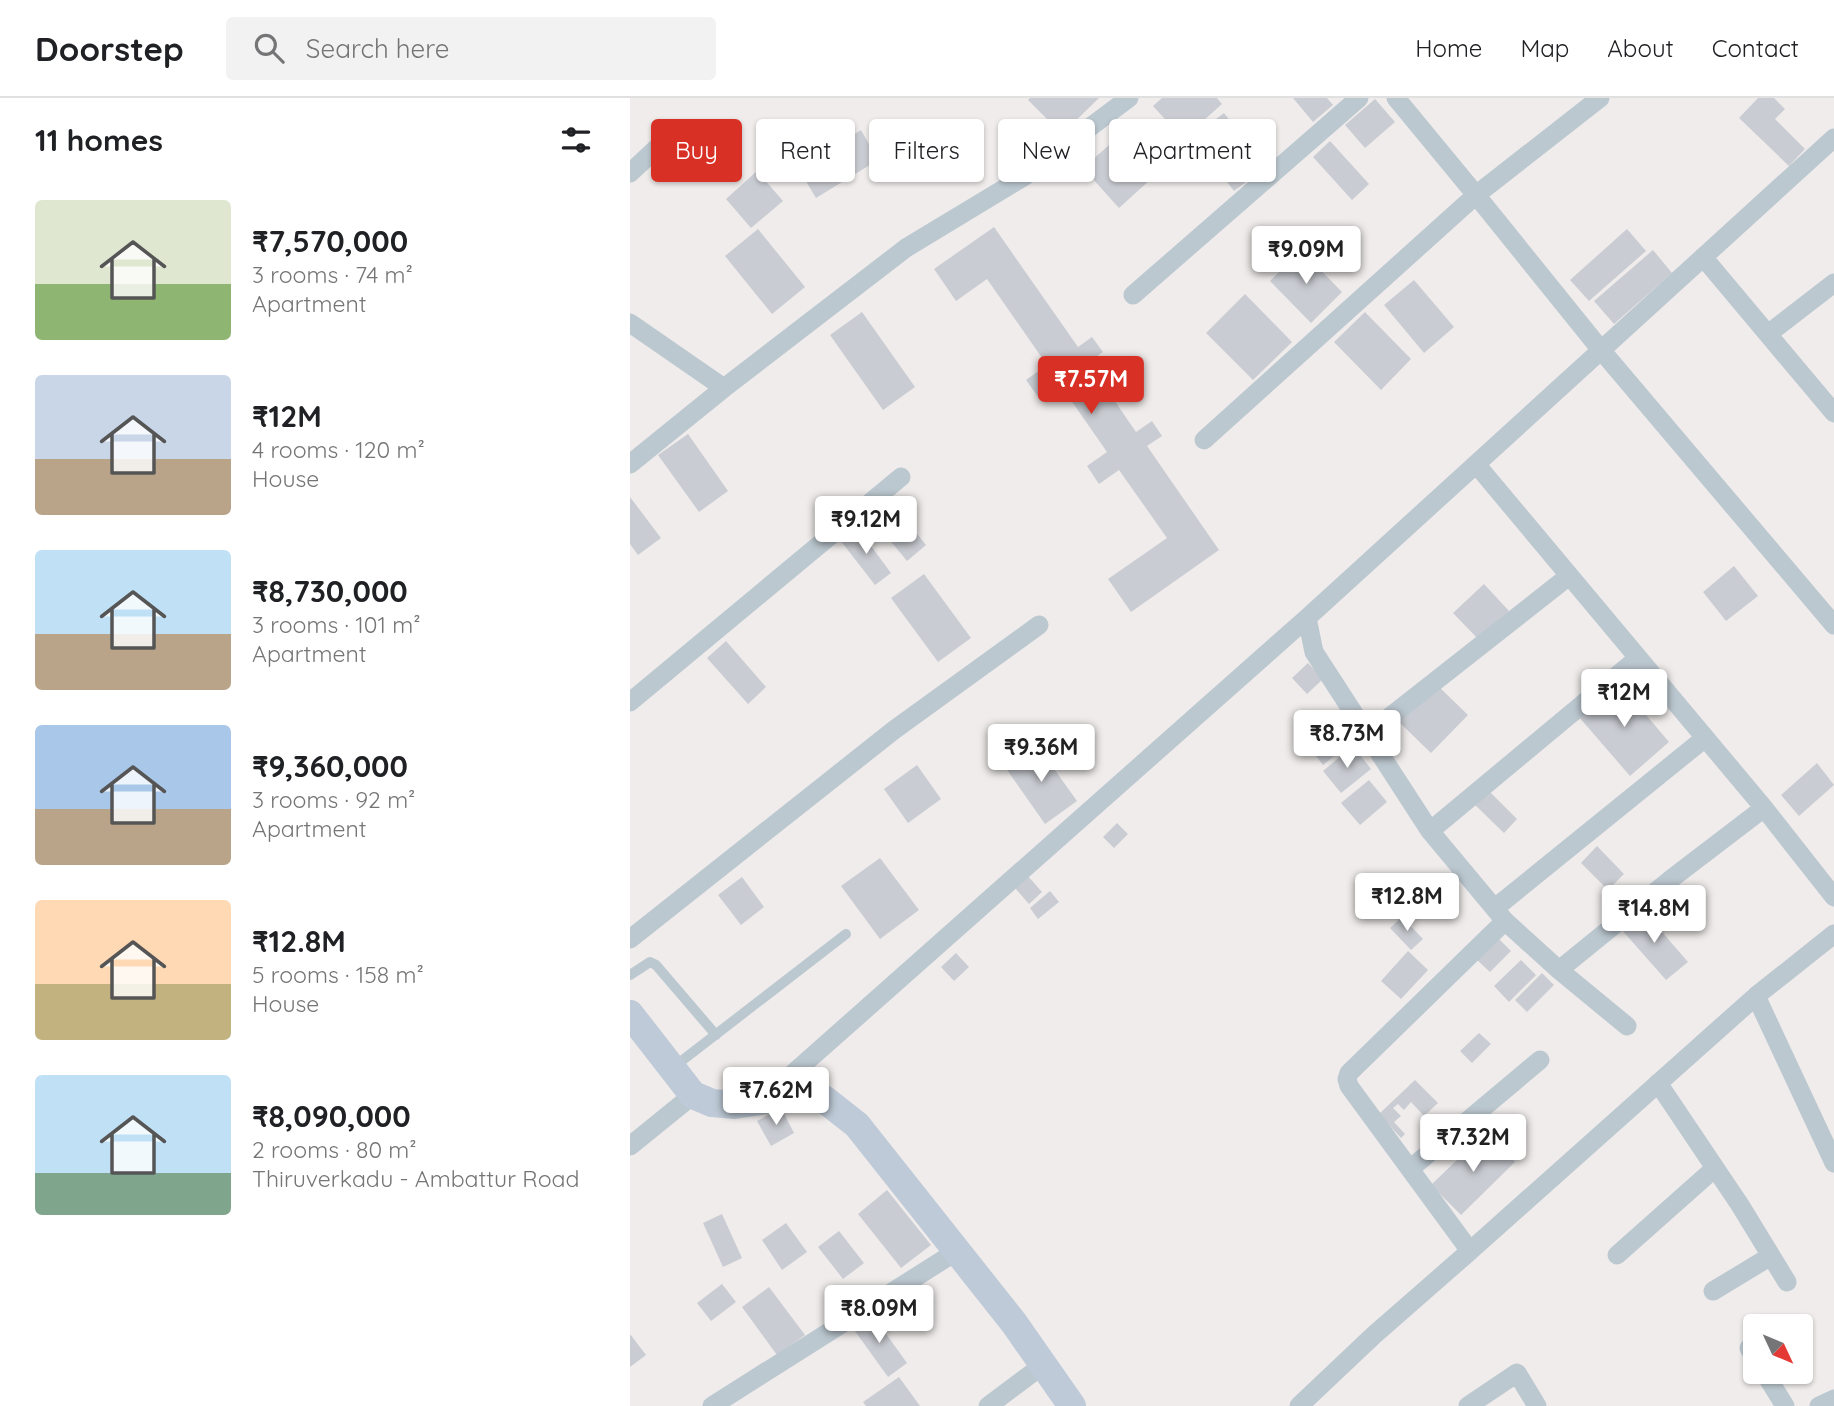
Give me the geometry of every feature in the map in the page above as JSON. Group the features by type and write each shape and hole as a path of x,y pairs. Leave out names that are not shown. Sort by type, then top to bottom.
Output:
{"main road":[{"path":"630,1014 693,1095 712,1102 735,1105 796,1095 824,1099 857,1125 1014,1323 1072,1406"}],"street":[{"path":"630,464 906,248 1025,176 1129,98"},
{"path":"1133,295 1360,98"},
{"path":"1396,98 1601,350 1834,625"},
{"path":"1204,440 1476,195 1600,98"},
{"path":"762,1101 1307,618 1834,138"},
{"path":"630,173 651,153"},
{"path":"1703,257 1834,413"},
{"path":"1769,334 1834,283"},
{"path":"630,323 724,388"},
{"path":"1476,464 1765,808 1834,897"},
{"path":"630,702 901,477"},
{"path":"1368,734 1569,576"},
{"path":"1307,618 1314,652 1430,831 1500,914 1559,970 1627,1026"},
{"path":"630,939 894,730 1039,625"},
{"path":"1430,831 1638,657"},
{"path":"1470,1251 1347,1079 1500,914 1705,737"},
{"path":"1559,970 1671,879 1765,808"},
{"path":"1299,1406 1383,1327 1756,996 1834,934"},
{"path":"1756,996 1832,1152"},
{"path":"1410,1169 1540,1059"},
{"path":"1658,1083 1787,1282"},
{"path":"630,1146 693,1095"},
{"path":"1617,1255 1715,1168"},
{"path":"712,1406 957,1251"},
{"path":"1713,1291 1771,1256"},
{"path":"988,1406 1043,1365"},
{"path":"1468,1406 1517,1373 1537,1406"},
{"path":"1771,1384 1785,1406"},
{"path":"1819,1406 1834,1399"}],"lane":[{"path":"672,1069 846,933"},
{"path":"630,975 650,962 656,965 716,1035"}],"building":[{"path":"1099,98 1077,119 1047,119 1028,100"},
{"path":"1162,98 1217,98 1222,104 1205,119 1165,119 1153,106"},
{"path":"1293,98 1327,98 1333,105 1313,122"},
{"path":"1758,98 1774,98 1785,109 1775,119 1805,149 1789,166 1739,118"},
{"path":"1375,99 1395,122 1365,148 1345,125"},
{"path":"1224,113 1229,119 1216,119"},
{"path":"861,130 869,144 869,166 855,174 855,134"},
{"path":"1330,141 1369,184 1352,200 1313,157"},
{"path":"1109,145 1109,182 1148,182 1119,208 1095,181 1095,157"},
{"path":"756,172 756,182 767,182 783,201 751,228 726,199"},
{"path":"806,182 842,182 816,198"},
{"path":"1227,182 1246,182 1234,191"},
{"path":"994,227 1078,347 1092,337 1103,352 1088,362 1136,432 1152,421 1162,436 1147,446 1219,550 1131,612 1108,579 1167,538 1119,470 1099,484 1087,466 1107,452 1059,383 1039,398 1026,380 1047,365 987,279 956,301 934,269"},
{"path":"1324,227 1350,253 1332,270 1307,244"},
{"path":"758,229 805,287 772,314 725,256"},
{"path":"1627,229 1646,251 1589,301 1570,280"},
{"path":"1301,250 1342,292 1311,323 1270,281"},
{"path":"1653,250 1672,273 1614,324 1594,301"},
{"path":"1414,280 1454,327 1424,353 1384,305"},
{"path":"1245,294 1292,342 1253,380 1206,333"},
{"path":"862,312 915,387 883,410 830,335"},
{"path":"1365,312 1411,359 1381,390 1334,342"},
{"path":"688,434 728,491 699,512 658,455"},
{"path":"630,497 661,538 638,555 630,544"},
{"path":"889,499 926,545 907,561 869,515"},
{"path":"857,527 891,573 875,585 840,540"},
{"path":"1734,566 1758,596 1726,621 1703,592"},
{"path":"924,574 971,638 938,662 891,598"},
{"path":"1484,584 1509,611 1479,640 1453,613"},
{"path":"726,641 766,687 748,704 707,658"},
{"path":"1308,663 1323,679 1307,694 1292,678"},
{"path":"1619,683 1669,742 1630,776 1579,717"},
{"path":"1436,684 1468,715 1431,753 1399,722"},
{"path":"1337,718 1354,740 1323,765 1306,743"},
{"path":"1037,745 1077,801 1045,824 1005,767"},
{"path":"1353,746 1371,769 1341,793 1323,771"},
{"path":"1817,763 1834,785 1799,816 1781,795"},
{"path":"917,765 941,799 908,823 884,789"},
{"path":"1369,780 1387,802 1360,825 1341,803"},
{"path":"1488,790 1517,819 1504,833 1474,804"},
{"path":"1117,823 1128,834 1114,848 1103,837"},
{"path":"1597,846 1624,874 1608,890 1581,863"},
{"path":"880,858 919,910 880,939 841,886"},
{"path":"1027,875 1042,892 1029,904 1014,887"},
{"path":"742,877 764,907 741,925 718,895"},
{"path":"1050,891 1059,902 1038,919 1030,908"},
{"path":"1643,910 1688,962 1666,980 1621,929"},
{"path":"1402,917 1423,939 1411,950 1390,928"},
{"path":"1497,937 1511,951 1490,972 1476,959"},
{"path":"1408,951 1428,970 1401,999 1381,981"},
{"path":"956,953 969,967 954,981 941,967"},
{"path":"1521,960 1536,975 1509,1002 1494,986"},
{"path":"1542,973 1554,985 1527,1012 1515,1000"},
{"path":"1479,1033 1491,1044 1472,1063 1460,1051"},
{"path":"1415,1080 1438,1103 1424,1116 1411,1102 1404,1110 1398,1104 1393,1108 1401,1116 1394,1122 1405,1134 1401,1138 1379,1114"},
{"path":"781,1108 794,1133 771,1146 757,1121"},
{"path":"1486,1132 1515,1162 1461,1215 1431,1185"},
{"path":"887,1190 931,1245 901,1268 858,1214"},
{"path":"722,1214 742,1258 723,1267 703,1223"},
{"path":"786,1223 807,1252 782,1270 762,1240"},
{"path":"839,1231 864,1263 843,1279 818,1247"},
{"path":"722,1284 736,1302 711,1321 697,1303"},
{"path":"769,1287 805,1335 777,1355 742,1307"},
{"path":"871,1313 907,1363 888,1377 852,1327"},
{"path":"630,1334 646,1355 630,1367"},
{"path":"899,1377 920,1406 866,1406 863,1402"}]}
